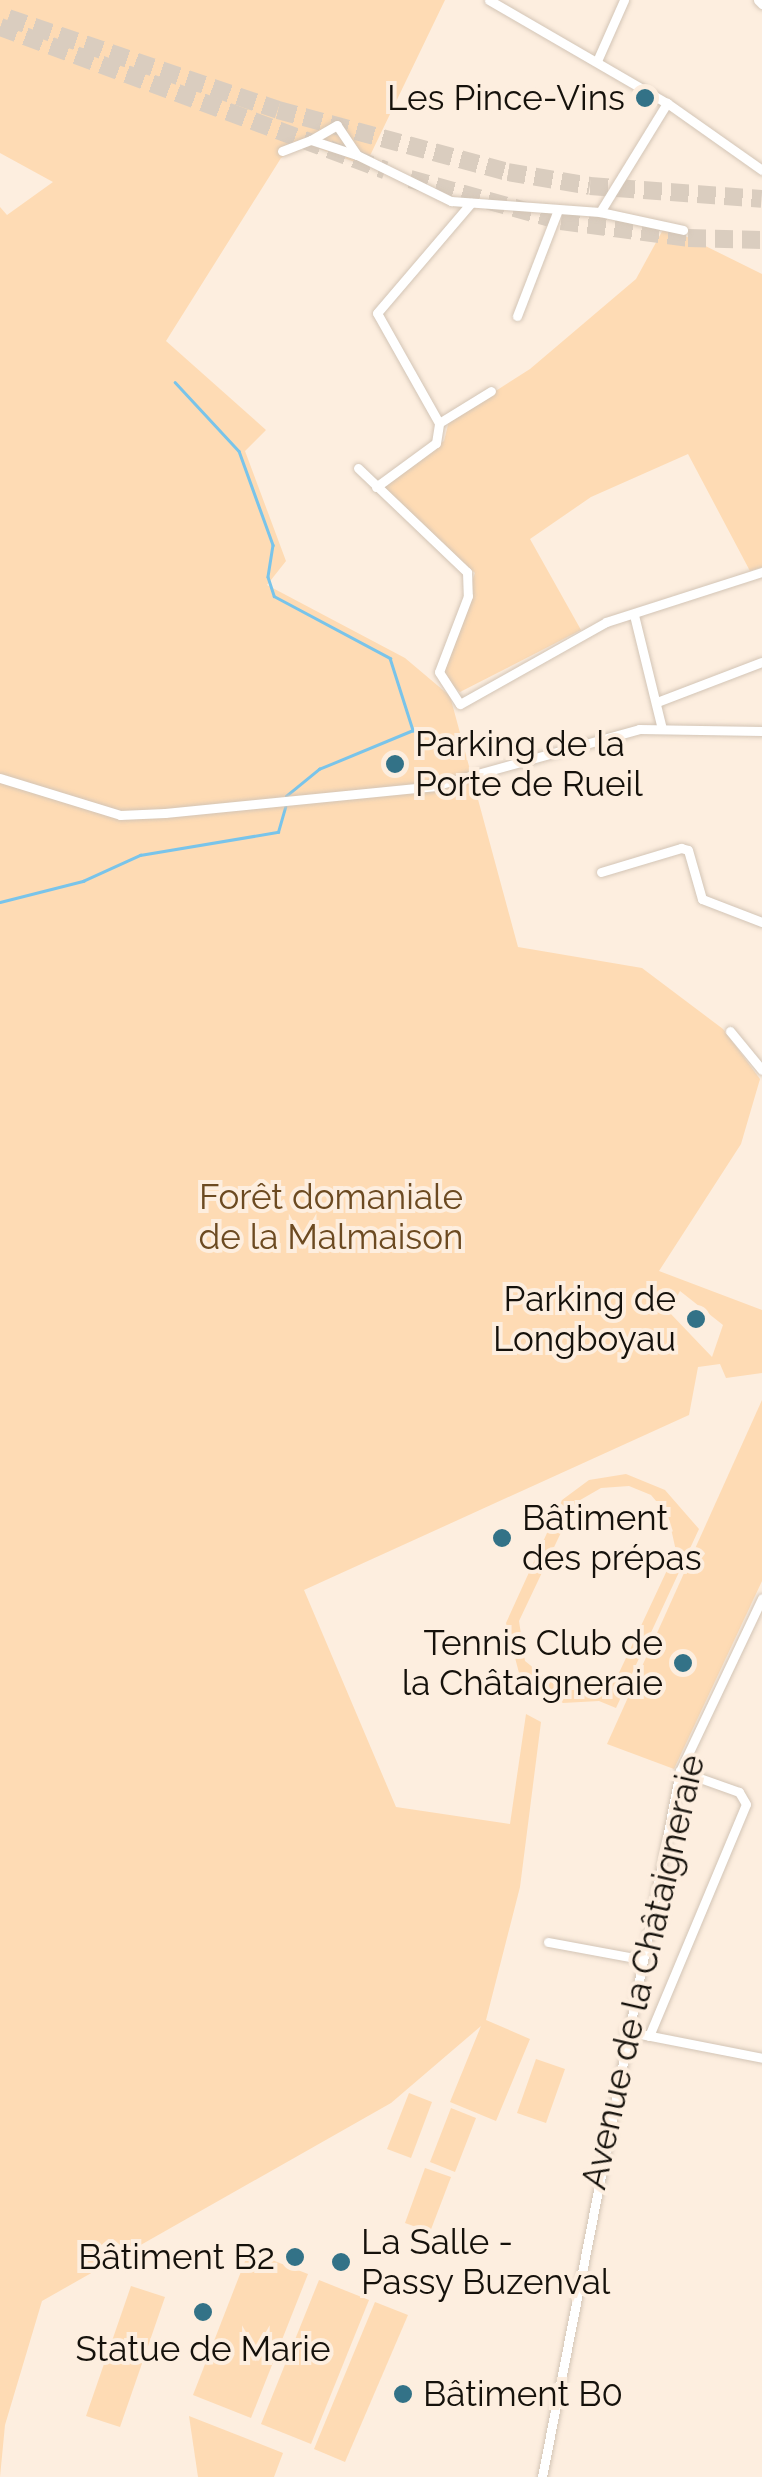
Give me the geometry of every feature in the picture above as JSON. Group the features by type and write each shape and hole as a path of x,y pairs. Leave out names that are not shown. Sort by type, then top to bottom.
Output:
{"street":[{"path":"489,0 666,103 762,170"},
{"path":"597,61 624,0"},
{"path":"600,212 666,103"},
{"path":"282,151 337,125 357,155"},
{"path":"311,140 357,155 440,198 471,204 600,212 683,230"},
{"path":"376,487 436,443 439,423 377,313 471,204"},
{"path":"518,316 558,210"},
{"path":"439,423 491,391"},
{"path":"358,468 467,572 468,596 439,672 460,704 559,644 762,572"},
{"path":"634,615 662,729"},
{"path":"657,702 762,662"},
{"path":"0,778 74,805 134,814 434,786 587,738 662,729 762,731"},
{"path":"601,872 682,848 688,850 702,900 762,922"},
{"path":"730,1032 762,1070"},
{"name":"Avenue de la Châtaigneraie","path":"542,2477 625,2031 680,1771 762,1598"},
{"path":"649,2036 746,1804 739,1792 680,1771"},
{"path":"548,1942 640,1959"},
{"path":"625,2031 760,2057 762,2043"}],"green space":[{"name":"Forêt domaniale de la Malmaison","path":"0,0 445,0 365,166 307,144 281,158 166,341 266,430 245,451 286,561 267,585 405,658 450,696 518,947 642,968 723,1029 760,1079 741,1144 659,1271 762,1310 762,1373 726,1378 720,1364 698,1367 689,1415 304,1590 396,1807 510,1824 526,1714 541,1722 520,1887 486,2020 530,2039 496,2121 450,2102 481,2026 391,2103 42,2301 5,2425 0,2477 0,207 7,215 53,182 0,153","holes":["680,1291 723,1325 712,1357 669,1312"]},
{"path":"665,226 762,274 762,567 750,571 688,454 591,497 530,539 581,630 460,692 439,674 475,573 383,490 390,476 444,441 449,421 530,369 636,279"},
{"name":"Tennis Club de la Châtaigneraie","path":"762,1400 762,1581 674,1769 607,1744"},
{"path":"626,1474 665,1490 699,1529 616,1708 599,1701 563,1703 519,1673 506,1623 562,1500 589,1480","holes":["629,1486 651,1495 668,1515 676,1551 618,1675 592,1690 561,1690 525,1661 519,1621 575,1503 601,1488"]},
{"path":"536,2059 565,2069 546,2123 517,2113"},
{"path":"409,2093 432,2102 411,2158 387,2149"},
{"path":"451,2108 476,2118 455,2172 430,2162"},
{"path":"425,2168 451,2177 430,2232 405,2223"},
{"path":"249,2251 308,2274 251,2418 193,2395"},
{"path":"319,2280 369,2300 311,2444 261,2424"},
{"path":"131,2286 165,2297 120,2427 86,2416"},
{"path":"375,2302 408,2315 345,2462 314,2449"},
{"path":"189,2416 283,2453 274,2477 198,2477"}],"waterway":[{"path":"175,382 239,451 273,545 268,577 274,596 390,658 413,730"},
{"path":"286,796 319,769 413,730 459,743"},
{"path":"0,902 83,881 140,855 278,832 285,807"}],"tunnel":[{"path":"8,18 278,110 508,172 590,186 762,199"},
{"path":"0,27 385,170"},
{"path":"410,179 561,221 688,238 762,240"}],"place":[{"name":"Les Pince-Vins","path":"645,98"},
{"name":"Parking de la Porte de Rueil","path":"395,764"},
{"name":"Parking de Longboyau","path":"696,1319"},
{"name":"Bâtiment des prépas","path":"502,1538"},
{"name":"Tennis Club de la Châtaigneraie","path":"683,1663"},
{"name":"Bâtiment B2","path":"295,2257"},
{"name":"La Salle - Passy Buzenval","path":"341,2262"},
{"name":"Statue de Marie","path":"203,2312"},
{"name":"Bâtiment B0","path":"403,2394"}]}
